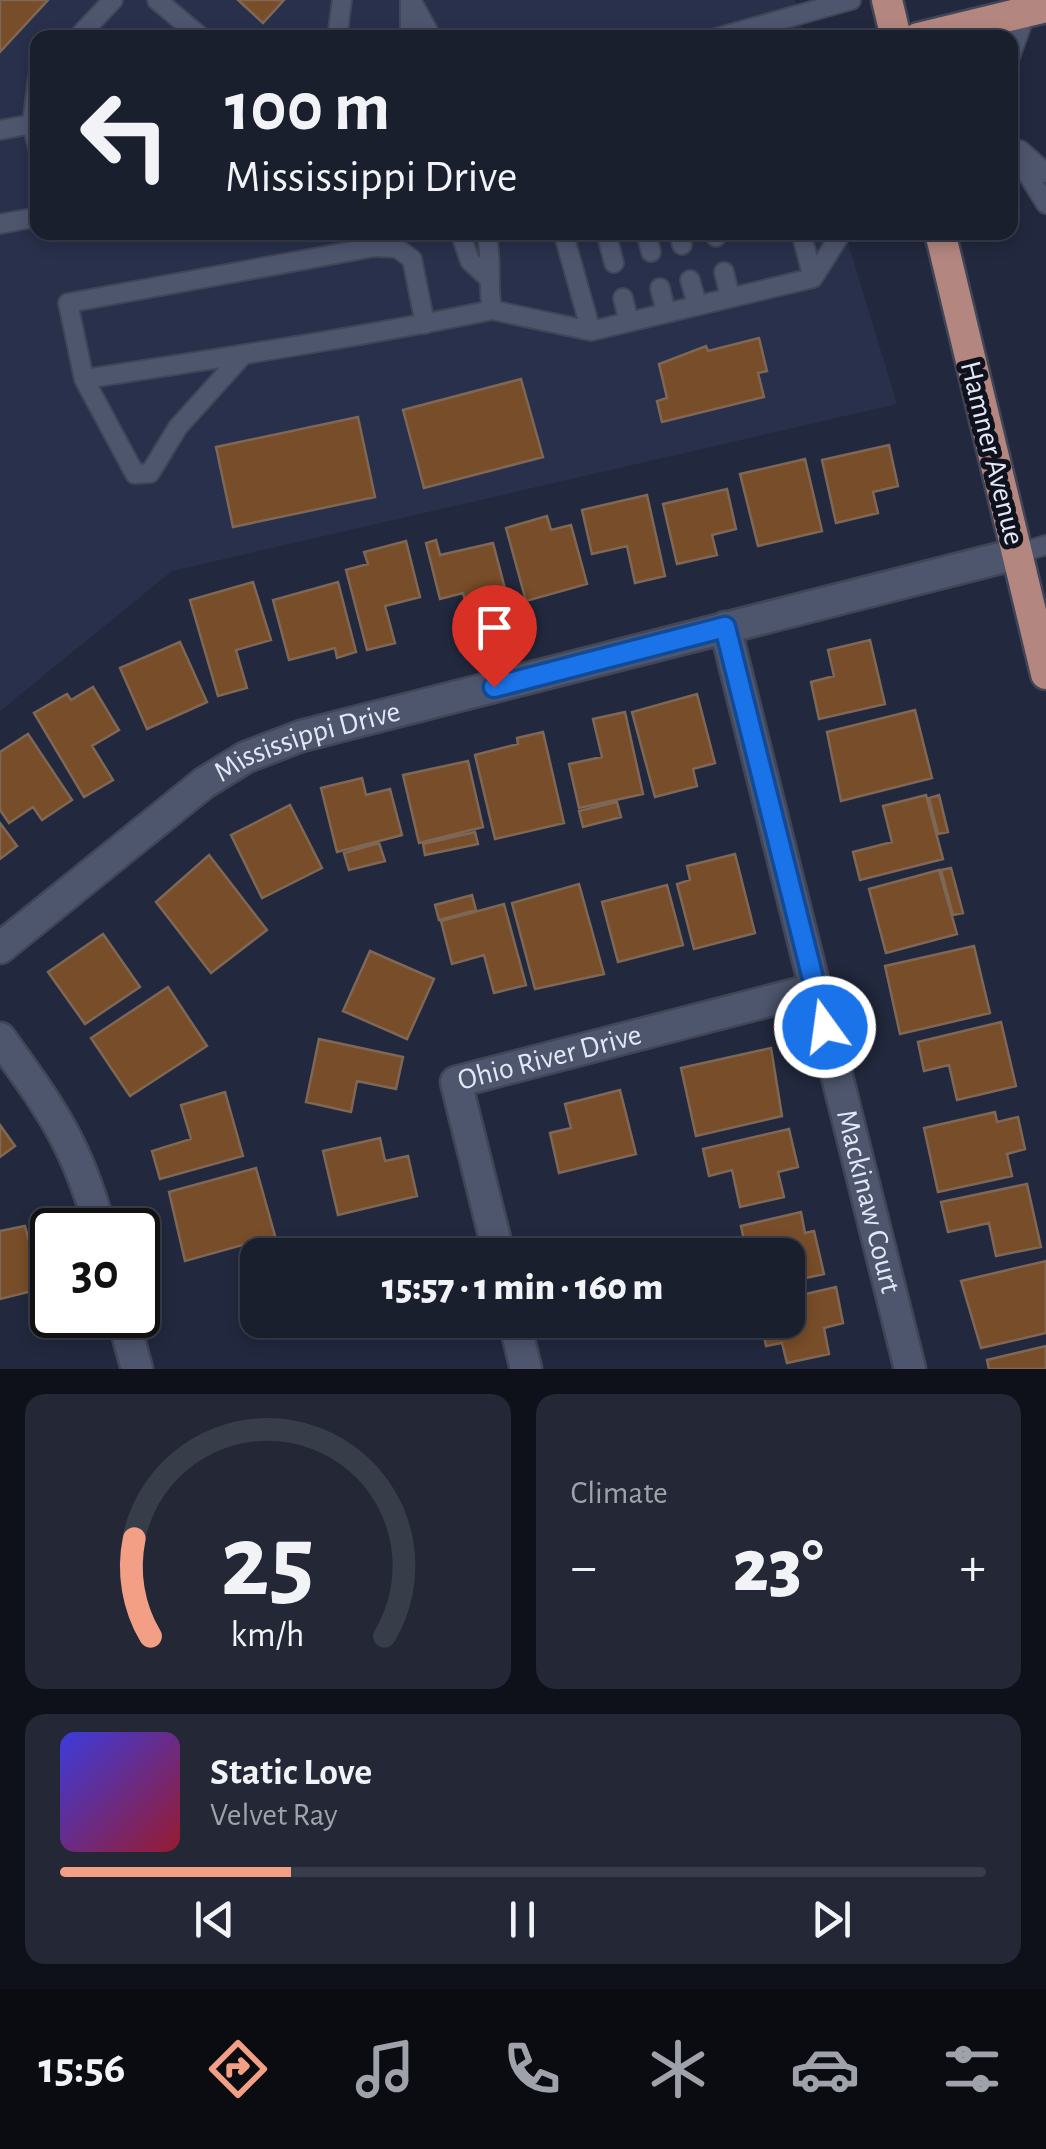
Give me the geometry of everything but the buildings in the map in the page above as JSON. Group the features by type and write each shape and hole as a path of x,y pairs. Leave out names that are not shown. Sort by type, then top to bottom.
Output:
{"main road":[{"path":"886,0 894,30"},
{"path":"951,30 1046,7"},
{"name":"Hamner Avenue","path":"945,240 1046,674"}],"street":[{"name":"Mississippi Drive","path":"0,948 204,783 246,757 301,736 1016,554"},
{"name":"Mackinaw Court","path":"725,627 910,1369"},
{"name":"Ohio River Drive","path":"494,1238 456,1082 816,989"},
{"path":"0,1038 69,1136 94,1208"},
{"path":"128,1338 136,1369"},
{"path":"518,1338 526,1369"}],"lane":[{"path":"84,30 114,0"},
{"path":"157,0 193,30"},
{"path":"338,30 342,0"},
{"path":"410,30 411,0"},
{"path":"411,0 428,30"},
{"path":"744,30 851,0"},
{"path":"974,30 994,0"},
{"path":"1018,34 1030,0"},
{"path":"0,130 30,125"},
{"path":"1018,149 1046,172"},
{"path":"1018,157 1046,204"},
{"path":"0,224 30,218"},
{"path":"463,240 470,260 486,276"},
{"path":"488,240 491,254 486,276 492,310"},
{"path":"565,240 591,331"},
{"path":"608,240 614,262"},
{"path":"648,240 651,252"},
{"path":"803,240 813,278"},
{"path":"84,379 492,310 591,331 813,278 837,240"},
{"path":"243,354 178,427 150,472 135,474 84,379 68,303 374,248 397,248 412,258 424,324"},
{"path":"724,272 730,297"},
{"path":"690,280 697,304"},
{"path":"660,288 666,312"},
{"path":"623,298 629,322"},
{"path":"1016,554 1046,545"}],"shaded area":[{"path":"0,0 795,0 802,30 30,30 30,240 847,240 897,404 172,571 0,711"}],"route":[{"path":"494,687 725,627 825,1027"}]}
